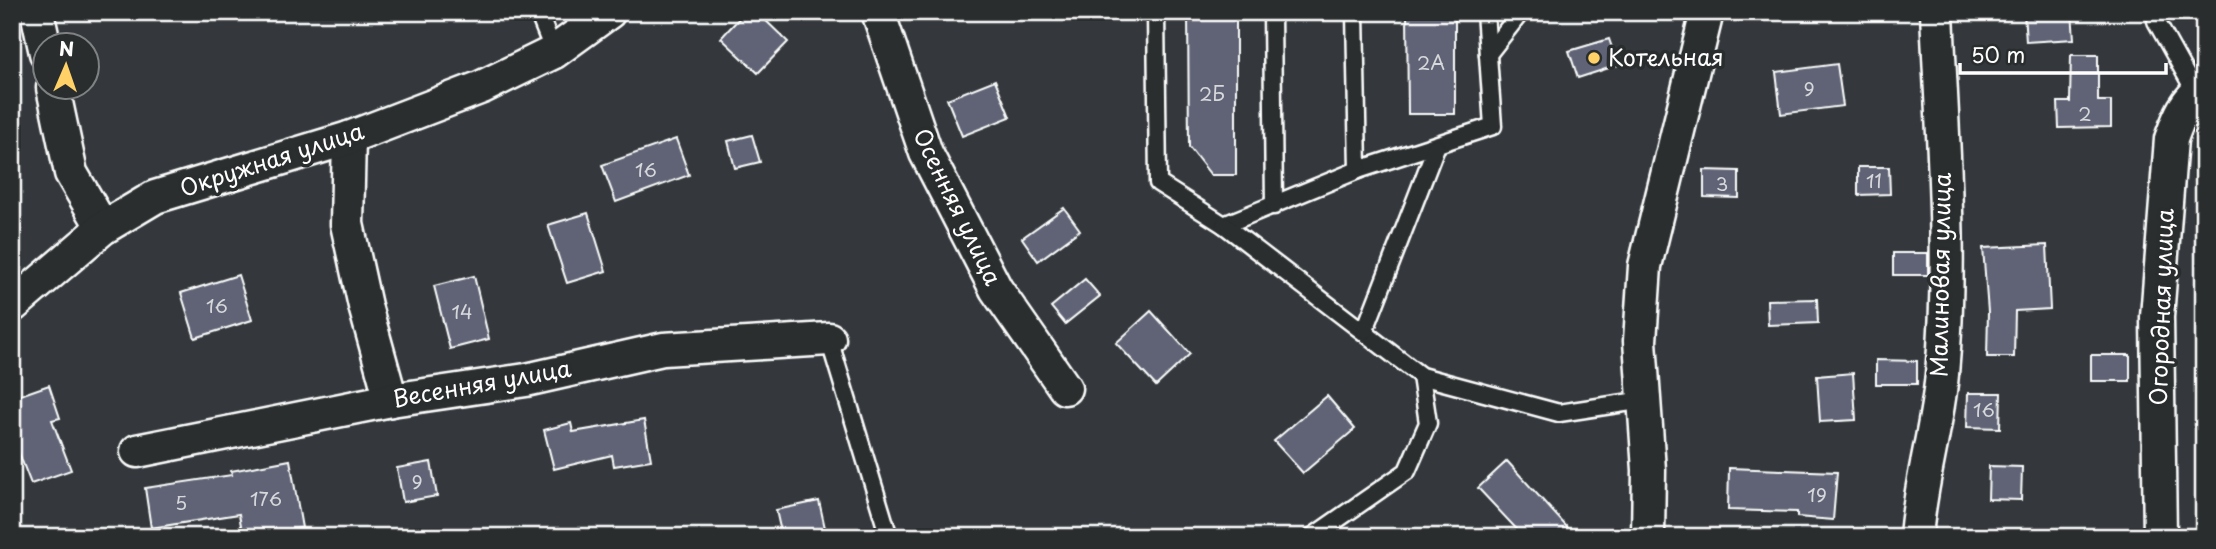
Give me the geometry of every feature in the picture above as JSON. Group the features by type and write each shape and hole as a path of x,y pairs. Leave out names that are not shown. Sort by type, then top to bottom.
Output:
{"street":[{"path":"37,12 41,32"},
{"name":"Окружная улица","path":"12,306 103,228 155,197 349,138 482,87 554,51 609,12"},
{"name":"Осенняя улица","path":"878,12 926,153 996,289 1065,388"},
{"path":"1648,537 1649,470 1640,341 1645,266 1707,12"},
{"name":"Малиновая улица","path":"1916,537 1919,493 1942,375 1946,232 1937,12"},
{"name":"Огородная улица","path":"2160,537 2157,317 2171,139 2180,114 2200,91"},
{"path":"56,102 71,173 103,228"},
{"path":"349,138 347,223 365,306 391,400"},
{"name":"Весенняя улица","path":"137,451 391,400 526,380 663,349 829,339"}],"lane":[{"path":"538,12 554,51"},
{"path":"1156,12 1158,183 1224,225 1365,330 1421,376 1559,413 1644,400"},
{"path":"1272,12 1274,206"},
{"path":"1355,12 1358,170"},
{"path":"1224,225 1358,170 1436,147 1493,126 1485,12"},
{"path":"1488,54 1521,12"},
{"path":"2157,21 2200,91"},
{"path":"1365,330 1436,147"},
{"path":"829,339 889,537"},
{"path":"1312,537 1407,471 1428,423 1421,376"}],"building":[{"path":"745,12 757,12 788,42 758,73 721,38"},
{"path":"1188,12 1236,12 1236,175 1211,175 1189,147"},
{"path":"1407,12 1455,12 1455,114 1408,114"},
{"path":"2024,12 2072,12 2074,39 2026,42"},
{"name":"Котельная","path":"1609,39 1618,65 1578,78 1569,51"},
{"path":"2071,55 2098,55 2098,101 2111,101 2111,127 2059,128 2058,102 2070,102"},
{"path":"1837,64 1843,106 1781,114 1776,72"},
{"path":"995,80 1010,117 962,136 947,99"},
{"path":"752,135 760,162 735,168 728,141"},
{"path":"676,139 689,175 616,202 602,165"},
{"path":"1858,167 1889,167 1890,194 1858,195"},
{"path":"1704,170 1739,171 1739,198 1704,197"},
{"path":"1064,208 1080,230 1038,261 1022,238"},
{"path":"588,213 606,271 567,283 548,225"},
{"path":"2047,245 2050,309 2015,311 2014,357 1987,357 1988,312 1983,248"},
{"path":"1893,253 1928,253 1928,275 1893,275"},
{"path":"238,275 252,320 195,338 181,293"},
{"path":"474,276 489,339 450,349 434,286"},
{"path":"1085,279 1100,296 1065,324 1051,307"},
{"path":"1817,299 1818,323 1768,325 1767,300"},
{"path":"1151,311 1190,354 1156,386 1116,343"},
{"path":"2091,355 2130,355 2130,381 2091,381"},
{"path":"1876,360 1917,361 1917,384 1876,384"},
{"path":"1853,373 1856,420 1820,422 1817,376"},
{"path":"49,385 60,418 52,420 71,470 31,484 12,435 12,398"},
{"path":"1968,393 2001,393 2000,428 1967,427"},
{"path":"1327,396 1355,429 1303,473 1274,441"},
{"path":"644,420 651,460 614,466 612,455 554,469 544,430 571,423 573,432"},
{"path":"290,460 302,528 243,537 239,514 151,528 145,488 232,475 231,471"},
{"path":"1507,461 1576,537 1524,537 1478,488"},
{"path":"431,462 437,496 403,502 397,468"},
{"path":"1989,466 2022,467 2021,500 1988,499"},
{"path":"1729,468 1837,472 1833,520 1797,517 1797,512 1728,510"},
{"path":"819,501 827,537 782,537 776,510"}],"place":[{"name":"Котельная","path":"1594,58"}]}
